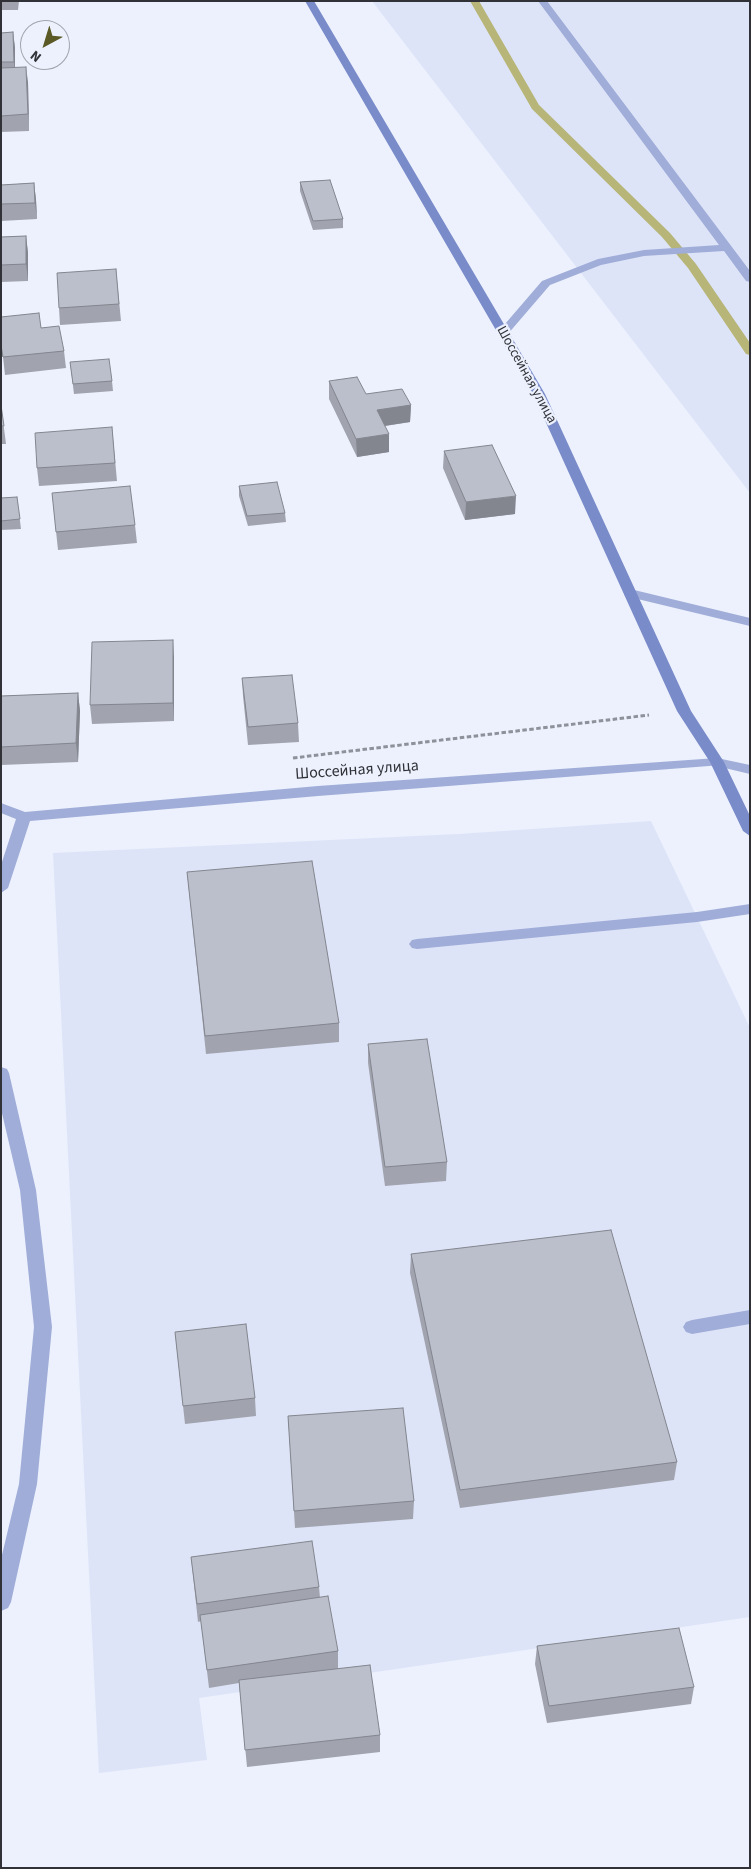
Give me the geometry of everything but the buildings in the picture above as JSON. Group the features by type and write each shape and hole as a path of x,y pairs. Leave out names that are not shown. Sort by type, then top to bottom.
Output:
{"street":[{"name":"Шоссейная улица","path":"309,1 539,394 684,710 717,762 750,831"},
{"path":"542,1 750,279"},
{"path":"503,333 546,283 598,262 644,253 727,248"},
{"path":"630,593 750,622"},
{"name":"Шоссейная улица","path":"1,808 24,818 318,791 717,762"},
{"path":"717,762 750,770"},
{"path":"1,888 24,818"},
{"path":"417,944 697,917 750,909"},
{"path":"1,1074 28,1190 43,1327 28,1484 1,1602"},
{"path":"692,1326 750,1317"}],"path":[{"path":"288,758 684,710"}],"shaded area":[{"path":"372,1 750,1 750,493"},
{"path":"651,821 750,1028 750,1617 199,1698 207,1760 99,1773 53,853 459,834"}],"waterway":[{"path":"474,1 535,107 666,235 692,266 750,352"}]}
